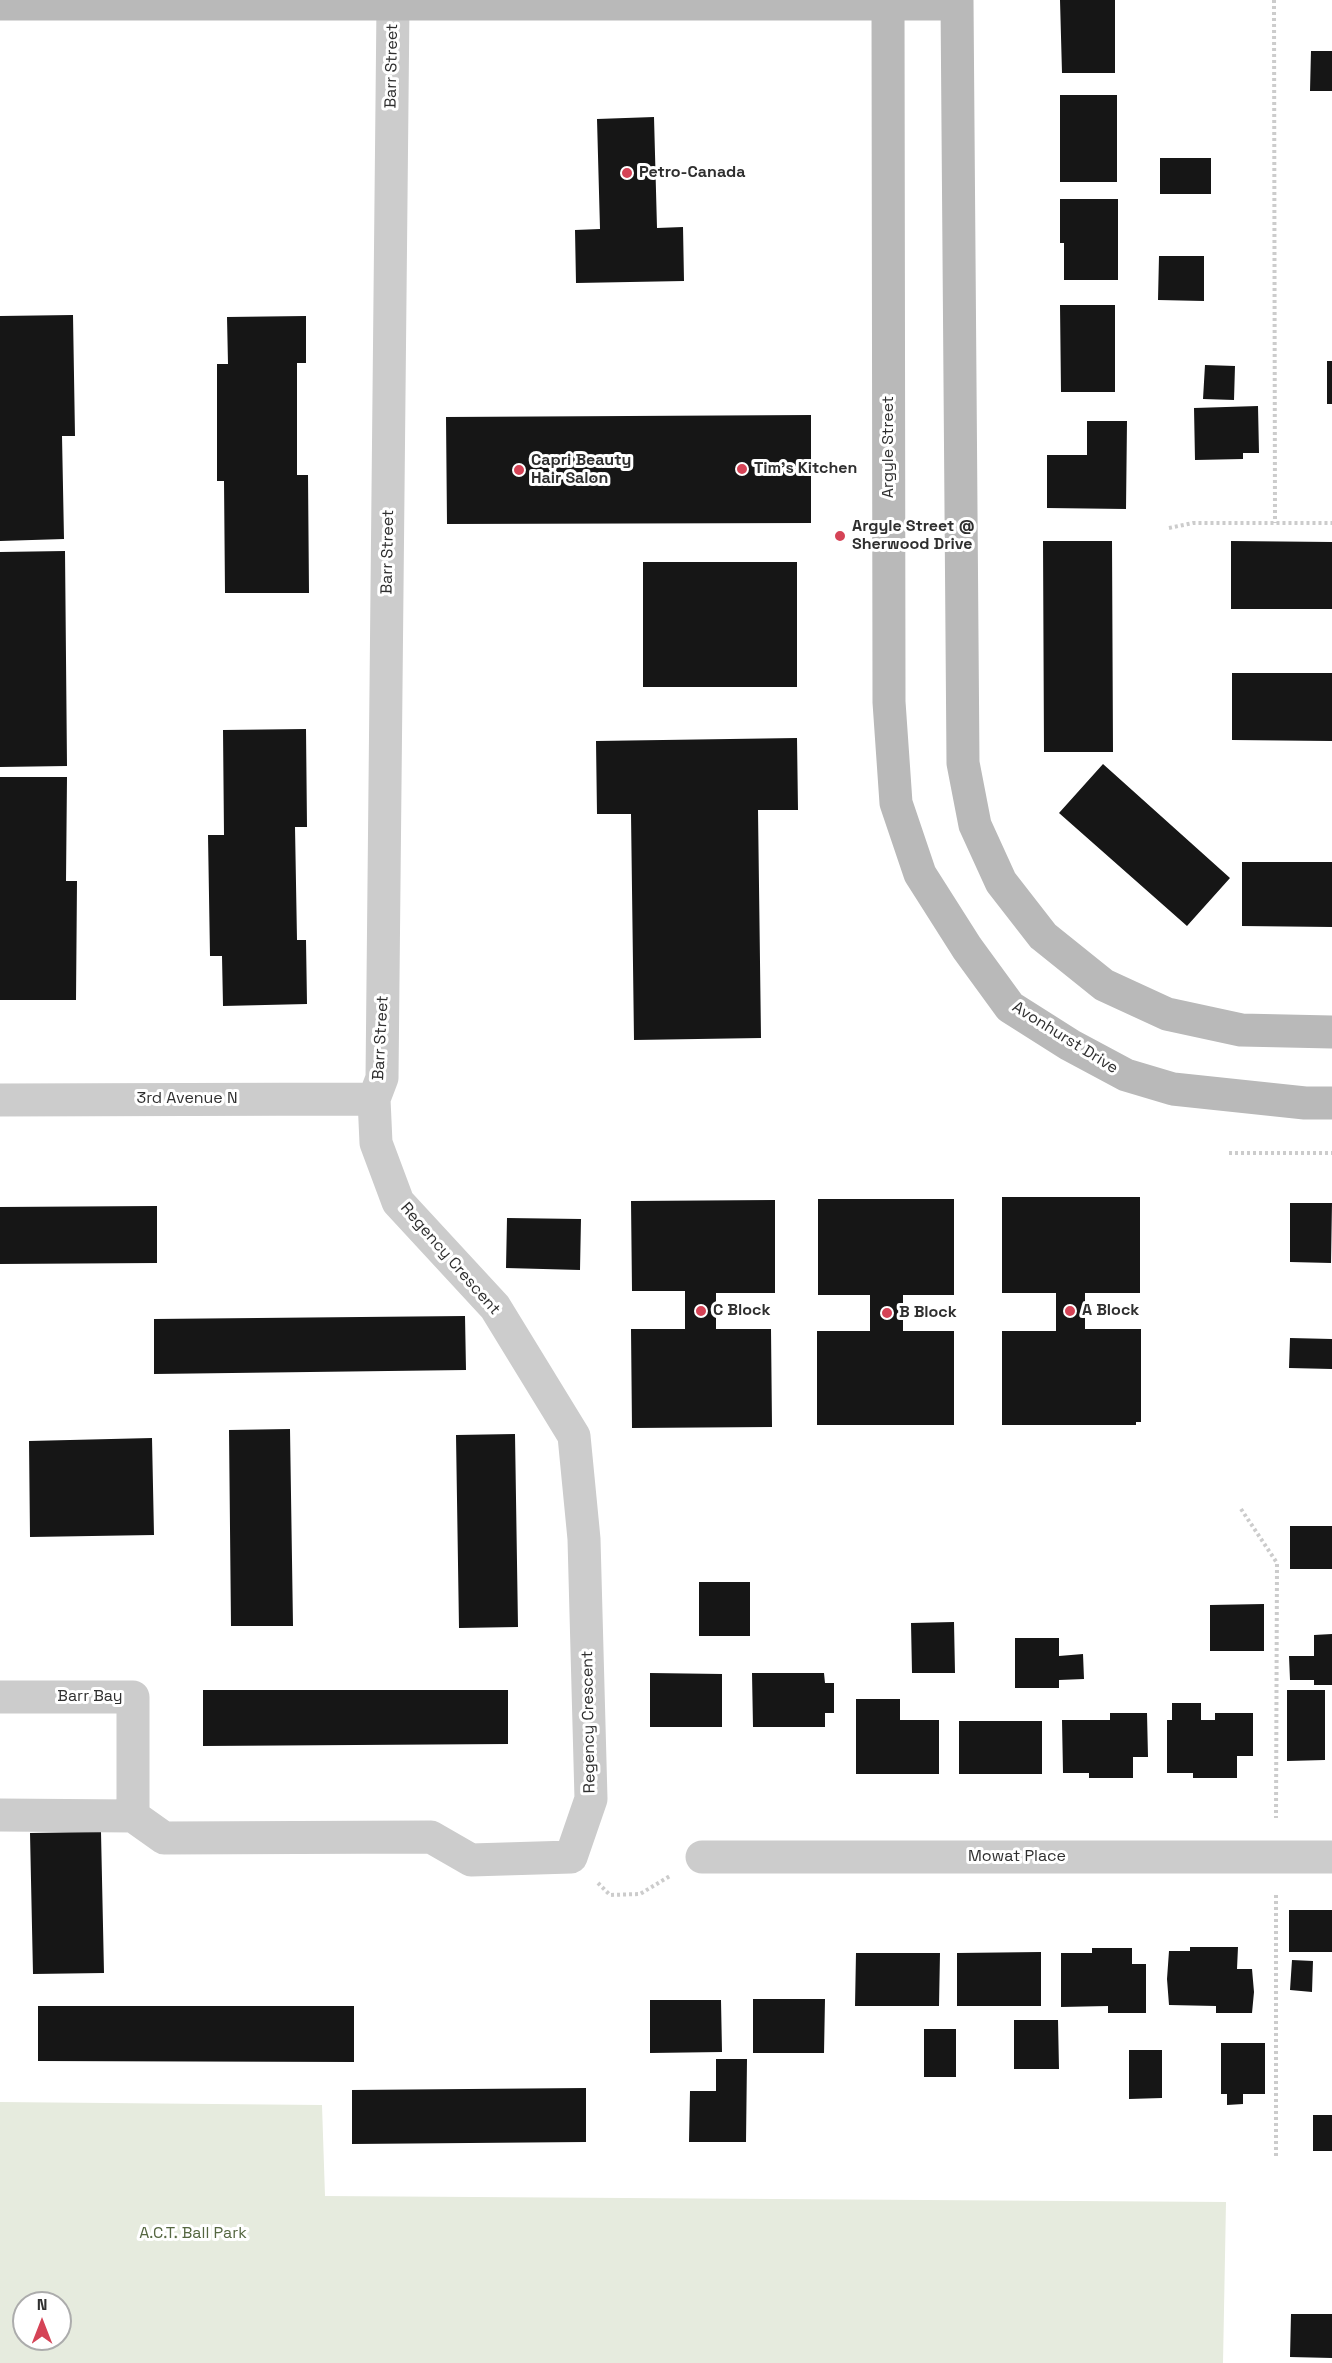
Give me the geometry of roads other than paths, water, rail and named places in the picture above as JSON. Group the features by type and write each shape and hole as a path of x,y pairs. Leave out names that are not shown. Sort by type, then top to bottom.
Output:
{"street":[{"name":"Argyle Street","path":"888,2 889,702 896,804 920,874 966,948"},
{"path":"0,4 957,2 963,763 975,825 1001,882 1043,936 1104,985 1167,1014 1241,1030 1332,1032"},
{"name":"Barr Street","path":"374,1099 382,1078 393,4"},
{"name":"Avonhurst Drive","path":"966,948 1010,1007 1070,1045 1126,1075 1173,1089 1305,1103 1332,1103"},
{"name":"3rd Avenue N","path":"0,1100 374,1099"},
{"name":"Regency Crescent","path":"133,1816 164,1838 431,1837 471,1860 571,1857 591,1799 584,1539 574,1436 495,1307 398,1202 376,1143 374,1099"},
{"name":"Barr Bay","path":"0,1697 133,1697 133,1816"},
{"path":"0,1815 133,1816"},
{"name":"Mowat Place","path":"702,1857 1332,1857"}],"place":[{"name":"Petro-Canada","path":"627,173"},
{"name":"Tim's Kitchen","path":"742,469"},
{"name":"Capri Beauty Hair Salon","path":"519,470"},
{"name":"Argyle Street @ Sherwood Drive","path":"840,536"},
{"name":"C Block","path":"701,1311"},
{"name":"A Block","path":"1070,1311"},
{"name":"B Block","path":"887,1313"}],"park label":[{"name":"A.C.T. Ball Park","path":"193,2234"}]}
